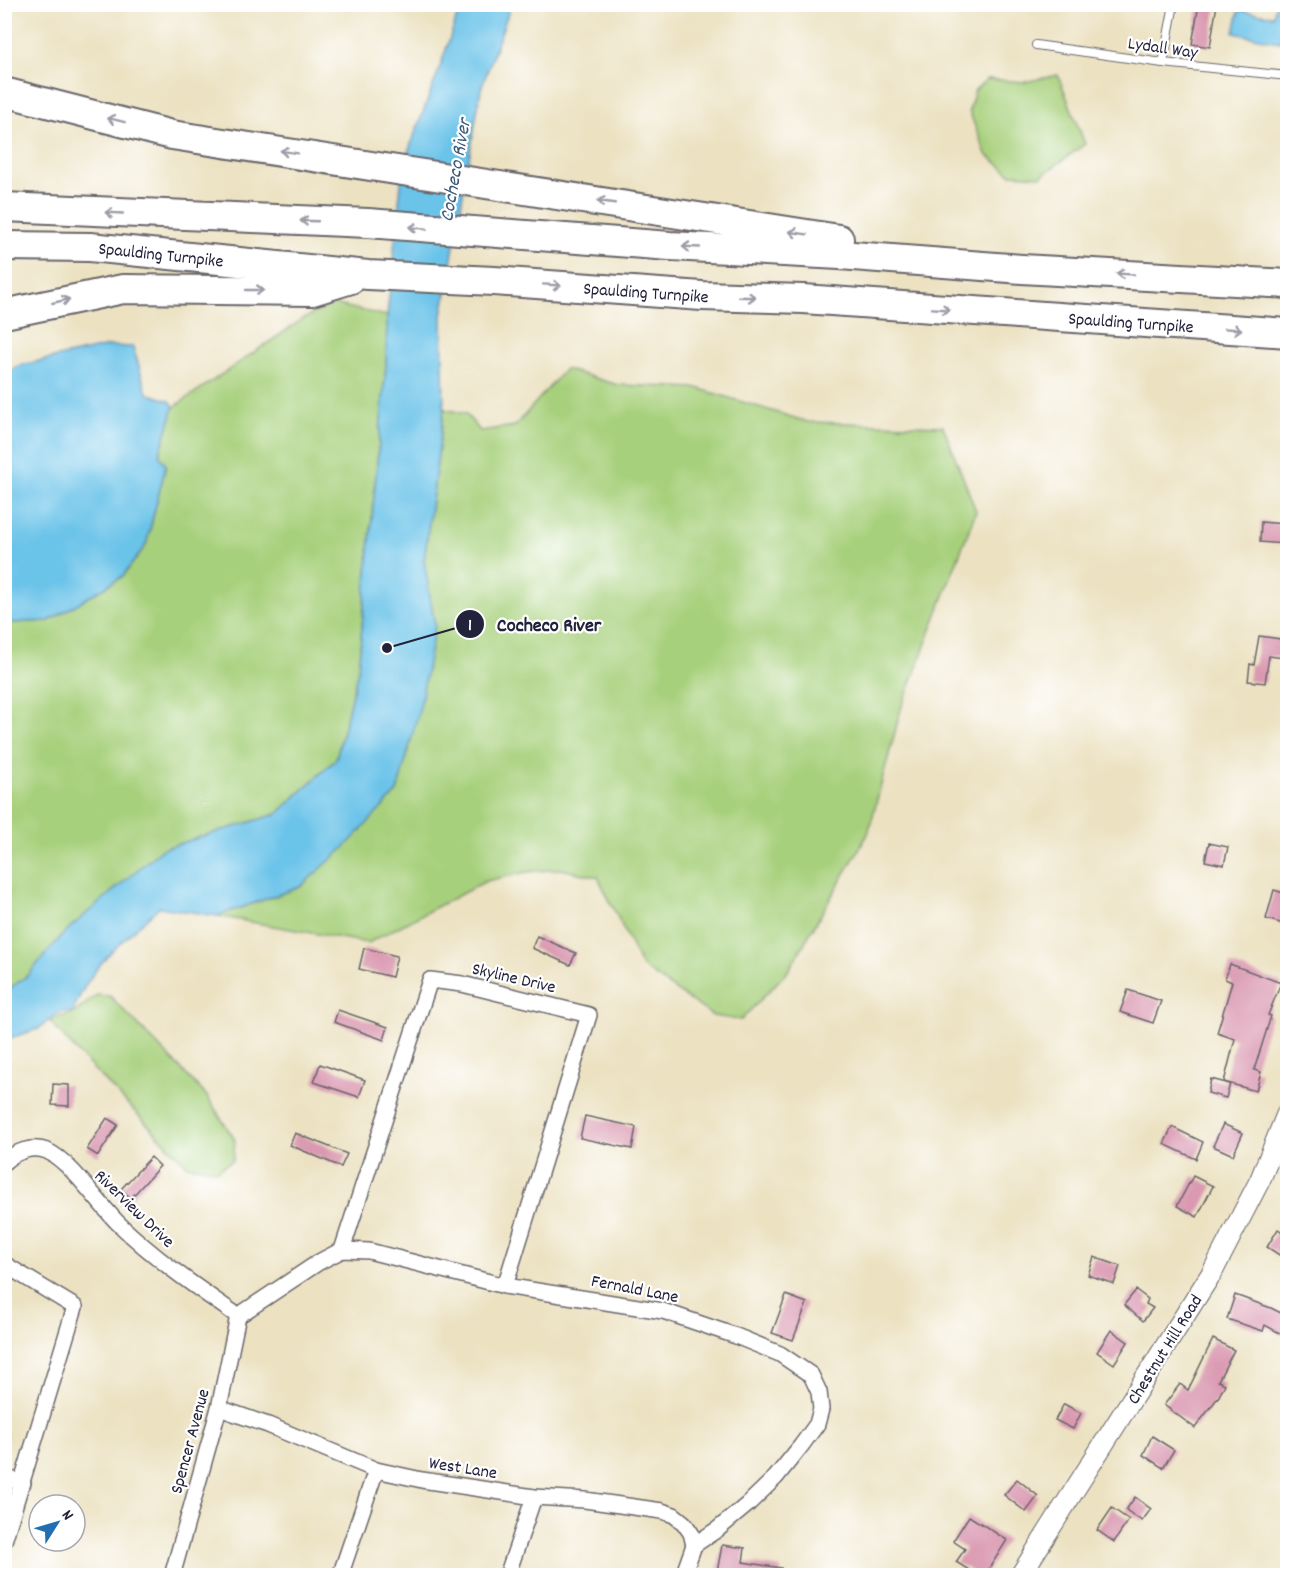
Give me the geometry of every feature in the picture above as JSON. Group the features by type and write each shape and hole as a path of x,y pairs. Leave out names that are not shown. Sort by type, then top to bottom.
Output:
{"highway":[{"path":"4,92 172,135 623,204 1022,269"},
{"name":"Spaulding Turnpike","path":"4,207 368,224 1022,269 1287,284"},
{"name":"Spaulding Turnpike","path":"4,246 90,247 368,275 494,281 702,296 803,299 1287,333"},
{"path":"4,314 123,289 312,291 368,275"}],"street":[{"name":"Skyline Drive","path":"342,1250 430,980 462,984 589,1015 505,1286"},
{"name":"Chestnut Hill Road","path":"1020,1575 1213,1271 1260,1180 1287,1111"},
{"name":"Riverview Drive","path":"4,1162 20,1152 32,1149 46,1151 59,1160 136,1240 181,1277 238,1316"},
{"path":"238,1316 275,1289 342,1250"},
{"name":"Fernald Lane","path":"342,1250 369,1251 505,1286 663,1311 780,1354 811,1375 819,1392 821,1409 817,1424 776,1477 747,1505 694,1545"},
{"path":"4,1264 75,1307 4,1540"},
{"name":"Spencer Avenue","path":"172,1575 219,1408 238,1316"},
{"name":"West Lane","path":"219,1408 268,1425 376,1470 422,1480 534,1497 585,1500 662,1511 674,1515 684,1523 691,1533 694,1545"},
{"path":"340,1575 376,1470"},
{"path":"4,1477 23,1483"},
{"path":"507,1575 534,1497"},
{"path":"683,1575 694,1545"}],"lane":[{"path":"1163,63 1174,4"},
{"name":"Lydall Way","path":"1036,45 1163,63 1287,76"}],"green space":[{"path":"1058,75 1085,144 1041,176 1011,174 986,154 969,111 975,90 987,79 1024,82"},
{"path":"333,304 387,316 386,366 358,670 336,759 277,814 162,849 65,932 28,975 5,992 4,626 9,623 49,621 123,576 146,545 166,465 159,456 174,407 303,319"},
{"path":"565,369 618,385 697,388 808,422 943,426 976,511 901,709 868,834 788,971 741,1020 713,1016 642,967 598,877 561,869 527,872 486,881 368,943 217,916 301,887 435,626 424,561 444,409 466,414 480,431 515,426"},
{"path":"97,995 110,996 206,1095 235,1140 233,1160 217,1170 187,1165 76,1051 49,1020 74,1013"}],"water":[{"path":"461,5 511,5 481,89 442,316 444,409 424,561 435,626 420,707 397,792 343,849 300,887 217,916 159,907 98,967 88,981 73,1012 60,1012 38,1029 13,1037 5,1043 5,992 28,975 65,932 162,849 277,814 336,759 358,670 386,366 387,316 403,165"},
{"path":"1276,5 1281,5 1279,15 1285,16 1280,42 1234,33 1239,10 1273,16"},
{"path":"108,346 133,347 147,393 170,401 174,407 159,455 166,465 146,545 123,576 49,621 9,623 5,626 5,376 17,366"}],"building":[{"path":"1199,4 1217,4 1210,47 1192,44"},
{"path":"1261,522 1286,524 1285,544 1260,542"},
{"path":"1259,636 1287,640 1284,658 1269,656 1265,683 1248,681 1250,664 1254,665"},
{"path":"1209,843 1228,847 1224,865 1205,861"},
{"path":"1274,890 1287,894 1287,925 1266,919"},
{"path":"537,936 576,953 570,965 532,948"},
{"path":"364,948 397,956 392,977 359,969"},
{"path":"1230,964 1281,983 1268,1015 1271,1016 1254,1070 1261,1072 1256,1091 1224,1082 1235,1039 1217,1033 1232,982 1225,979"},
{"path":"1128,990 1161,1001 1153,1023 1120,1012"},
{"path":"338,1010 388,1027 384,1040 334,1022"},
{"path":"320,1064 365,1080 359,1097 314,1082"},
{"path":"1211,1079 1230,1084 1226,1098 1208,1093"},
{"path":"53,1084 69,1085 69,1106 52,1105"},
{"path":"585,1116 636,1127 632,1149 580,1138"},
{"path":"107,1118 118,1125 98,1156 87,1149"},
{"path":"1223,1124 1243,1133 1233,1155 1213,1146"},
{"path":"1172,1127 1203,1142 1196,1159 1164,1144"},
{"path":"295,1133 347,1154 341,1167 290,1145"},
{"path":"151,1157 160,1166 131,1198 121,1189"},
{"path":"1193,1176 1213,1186 1197,1217 1177,1206"},
{"path":"1278,1229 1287,1235 1287,1260 1267,1247"},
{"path":"1094,1257 1120,1266 1114,1284 1088,1275"},
{"path":"1136,1290 1148,1299 1146,1304 1153,1308 1143,1321 1124,1305"},
{"path":"786,1295 807,1303 793,1340 772,1333"},
{"path":"1235,1295 1287,1316 1287,1337 1265,1325 1263,1331 1227,1319"},
{"path":"1111,1330 1128,1342 1114,1364 1097,1352"},
{"path":"1213,1339 1234,1350 1218,1381 1225,1384 1219,1396 1195,1428 1164,1405 1180,1384 1188,1390"},
{"path":"1064,1404 1081,1413 1073,1429 1055,1420"},
{"path":"1152,1436 1174,1450 1163,1468 1143,1455"},
{"path":"1017,1479 1038,1496 1026,1512 1004,1495"},
{"path":"1135,1497 1151,1509 1142,1521 1126,1510"},
{"path":"1112,1508 1129,1520 1114,1542 1097,1530"},
{"path":"969,1516 1007,1540 985,1575 977,1575 956,1562 965,1549 953,1541"},
{"path":"722,1545 745,1548 743,1562 781,1568 780,1575 737,1575 717,1572"}],"place":[{"name":"Cocheco River","path":"387,648"}]}
